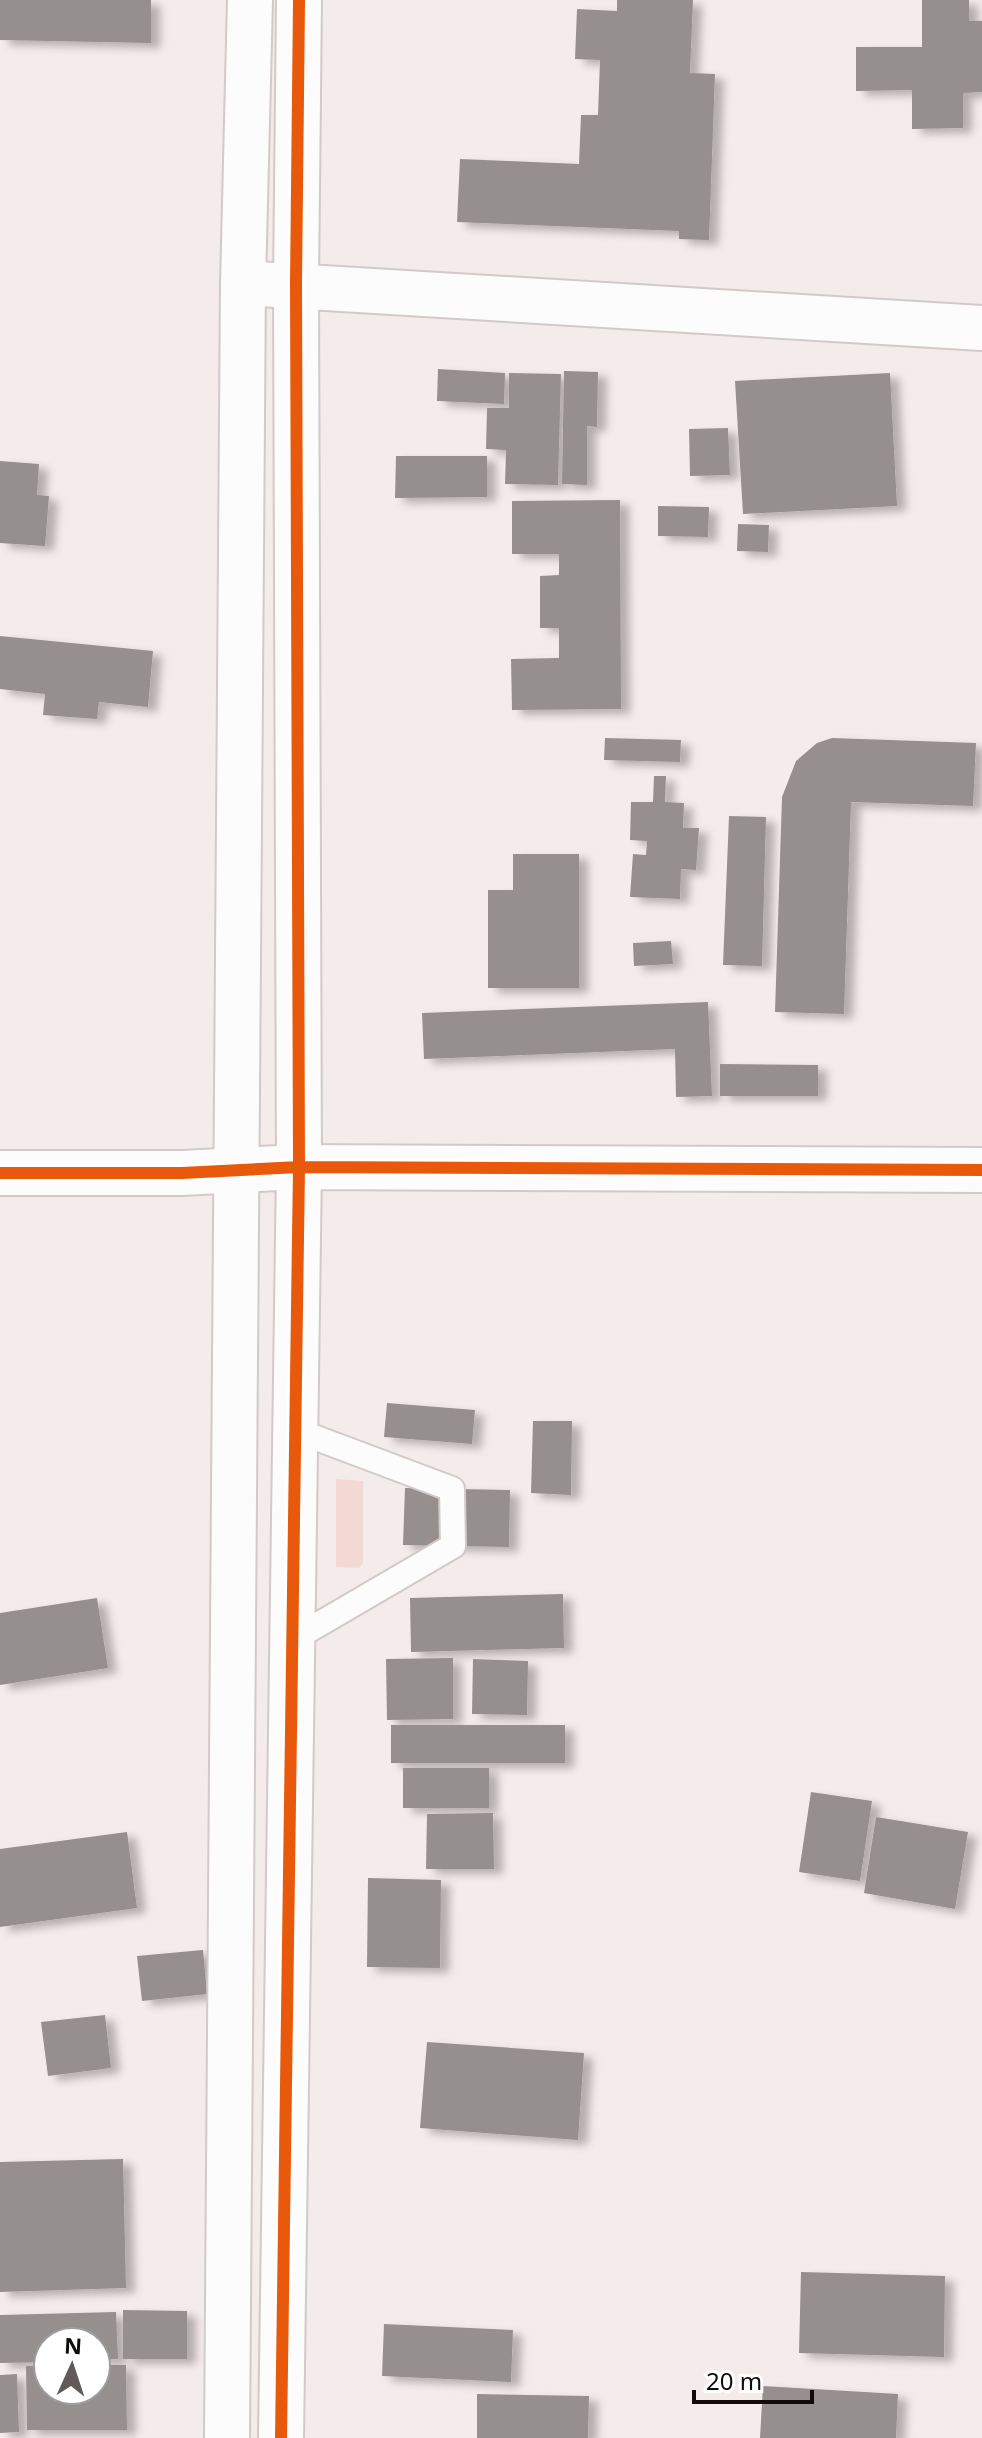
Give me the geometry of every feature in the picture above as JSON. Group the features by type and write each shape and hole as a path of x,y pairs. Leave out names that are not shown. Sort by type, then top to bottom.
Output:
{"street":[{"path":"227,2438 243,283 250,0"},
{"path":"281,2438 299,1167 296,284 299,0"},
{"path":"243,283 982,328"},
{"path":"0,1173 182,1173 299,1167 982,1170"}],"lane":[{"path":"292,1640 453,1546 452,1489 295,1430"}],"shaded area":[{"path":"336,1479 363,1481 363,1563 359,1568 336,1567"}],"building":[{"path":"0,0 151,0 151,43 0,40"},
{"path":"617,0 693,0 690,73 715,74 709,240 679,239 679,231 457,222 460,159 579,164 581,115 598,115 600,60 575,59 577,9 617,11"},
{"path":"922,0 969,0 969,21 982,21 982,92 963,93 963,128 912,129 912,90 856,91 856,47 922,47"},
{"path":"438,369 505,373 504,404 437,401"},
{"path":"564,371 598,372 597,427 587,426 587,485 562,484"},
{"path":"509,373 561,374 558,485 505,484 506,450 486,449 487,408 509,408"},
{"path":"890,373 897,506 743,514 735,381"},
{"path":"728,428 730,475 690,476 689,429"},
{"path":"396,456 487,456 487,497 395,498"},
{"path":"0,461 39,464 37,495 49,496 45,546 0,543"},
{"path":"620,500 621,709 512,710 511,659 559,658 559,628 540,628 540,576 559,575 559,554 512,554 512,501"},
{"path":"658,506 709,507 708,537 658,536"},
{"path":"738,524 769,525 768,552 737,551"},
{"path":"0,636 153,651 148,707 99,702 97,719 43,715 45,694 0,689"},
{"path":"605,738 681,740 680,762 604,760"},
{"path":"832,738 976,743 973,806 851,802 844,1014 775,1012 782,797 796,761 817,743"},
{"path":"654,776 666,776 665,802 684,803 683,828 699,828 696,870 681,869 680,899 630,897 633,854 646,855 647,841 630,840 631,802 653,802"},
{"path":"729,816 766,817 762,966 723,965"},
{"path":"513,854 579,854 579,988 488,988 488,890 513,890"},
{"path":"671,941 673,964 634,966 633,943"},
{"path":"708,1002 712,1096 676,1097 675,1049 424,1059 422,1013"},
{"path":"720,1064 818,1065 818,1096 720,1096"},
{"path":"387,1403 475,1410 472,1444 384,1437"},
{"path":"533,1421 572,1421 571,1495 531,1493"},
{"path":"405,1488 510,1490 509,1547 403,1545"},
{"path":"563,1594 564,1648 411,1652 410,1598"},
{"path":"97,1598 108,1668 0,1685 0,1613"},
{"path":"453,1658 453,1719 387,1720 386,1659"},
{"path":"473,1659 528,1661 527,1715 472,1714"},
{"path":"391,1725 565,1725 565,1763 391,1763"},
{"path":"403,1768 489,1768 489,1808 403,1808"},
{"path":"811,1792 872,1801 860,1881 799,1872"},
{"path":"493,1813 494,1869 426,1869 427,1814"},
{"path":"876,1817 968,1832 955,1909 864,1893"},
{"path":"127,1832 137,1908 0,1927 0,1849"},
{"path":"368,1878 441,1880 440,1968 367,1967"},
{"path":"203,1950 207,1994 142,2001 137,1956"},
{"path":"105,2015 111,2068 48,2076 41,2022"},
{"path":"427,2042 584,2053 578,2140 420,2128"},
{"path":"123,2159 126,2288 0,2292 0,2162"},
{"path":"801,2272 945,2276 944,2357 799,2353"},
{"path":"123,2310 187,2311 187,2359 123,2359"},
{"path":"116,2312 118,2359 112,2359 112,2326 32,2326 32,2362 0,2363 0,2315"},
{"path":"384,2324 513,2330 511,2382 382,2376"},
{"path":"112,2365 126,2365 127,2430 27,2430 26,2366 32,2366 32,2406 112,2406"},
{"path":"17,2374 19,2432 0,2433 0,2375"},
{"path":"763,2386 898,2394 896,2438 760,2438"},
{"path":"477,2394 589,2396 588,2438 477,2438"}],"cycle path":[{"path":"281,2438 299,1167 296,284 299,0"},
{"path":"0,1173 182,1173 299,1167 982,1170"}]}
